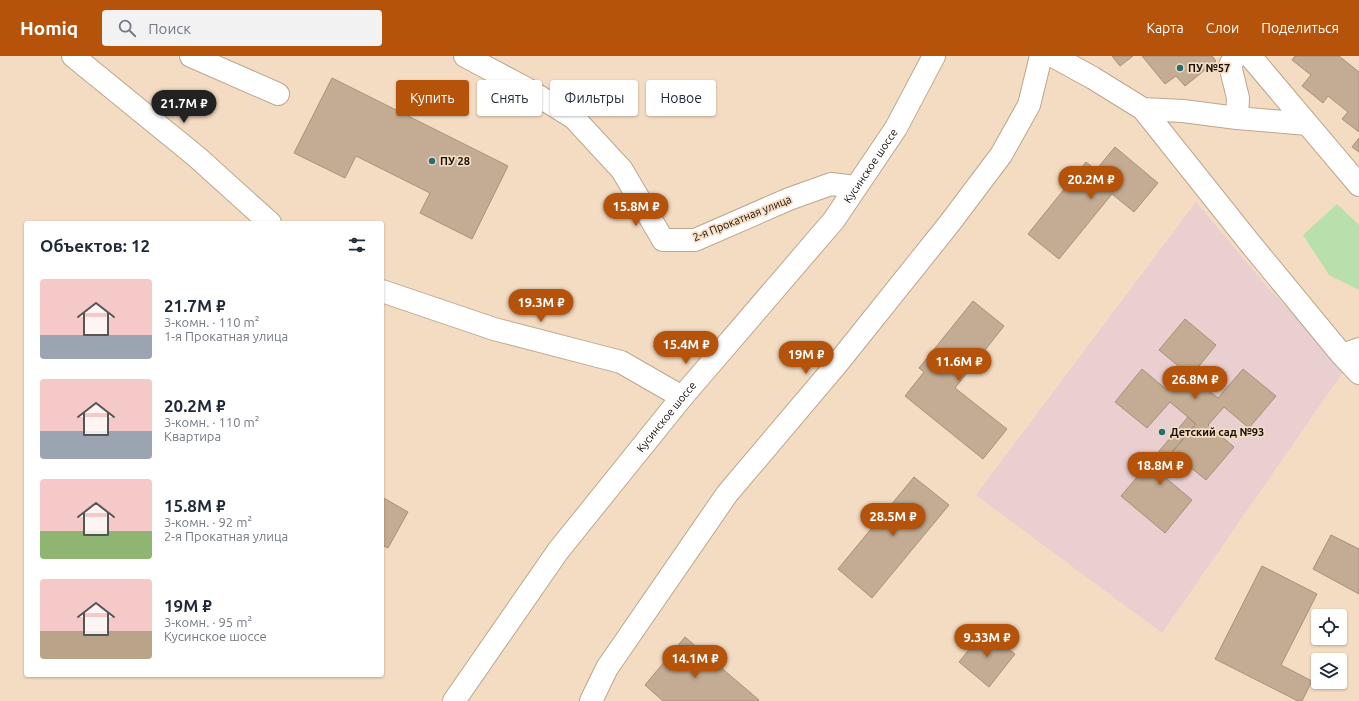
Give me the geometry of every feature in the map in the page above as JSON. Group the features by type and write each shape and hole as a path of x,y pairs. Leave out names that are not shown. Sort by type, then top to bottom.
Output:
{"street":[{"path":"73,56 198,157 268,221"},
{"path":"191,56 278,94"},
{"name":"2-я Прокатная улица","path":"465,56 527,89 574,118 622,170 663,240 695,240 789,199 831,184 856,187"},
{"name":"Кусинское шоссе","path":"458,695 558,551 682,397 834,220 896,128 934,56"},
{"path":"591,701 607,668 728,494 837,364 949,224 1001,154 1029,105 1041,56"},
{"path":"1054,56 1143,109 1249,242 1351,352 1359,373"},
{"path":"1236,56 1230,65 1238,98 1237,118"},
{"path":"1250,56 1359,185"},
{"path":"1143,109 1183,111 1237,118 1307,124"},
{"path":"384,291 494,329 621,362 682,397"}],"shaded area":[{"name":"Детский сад №93","path":"1196,202 1269,289 1345,369 1162,633 976,495"}],"green space":[{"path":"1337,204 1359,225 1359,290 1329,275 1303,235"}],"building":[{"path":"1112,56 1133,56 1120,66"},
{"name":"ПУ №57","path":"1142,56 1212,56 1216,61 1185,86 1176,76 1165,84"},
{"path":"1295,56 1339,56 1359,72 1359,132 1342,119 1348,112 1328,96 1323,103 1302,86 1311,75 1292,60"},
{"name":"ПУ 28","path":"332,78 396,110 396,116 408,116 508,166 472,239 420,213 430,193 356,156 345,178 294,153"},
{"path":"1359,138 1359,152 1352,147"},
{"path":"1115,147 1158,183 1134,212 1112,194 1059,259 1028,234 1086,162 1096,170"},
{"path":"973,301 1004,326 955,388 1007,429 983,459 905,396 924,372 919,368"},
{"path":"1185,319 1216,345 1191,376 1218,398 1243,369 1276,396 1249,428 1224,407 1208,425 1234,447 1206,480 1172,452 1196,424 1170,402 1147,428 1115,402 1142,369 1167,390 1183,370 1159,350"},
{"path":"1188,417 1196,424 1172,452 1175,455 1160,473 1192,500 1165,533 1121,496"},
{"path":"914,477 949,505 872,598 838,569"},
{"path":"384,498 408,512 388,548 384,546"},
{"path":"1331,535 1359,549 1359,594 1313,569"},
{"path":"1262,566 1317,594 1281,665 1311,680 1302,701 1298,701 1215,659"},
{"path":"985,630 1015,654 989,687 959,662"},
{"path":"685,637 759,700 663,701 645,685"}],"place":[{"name":"ПУ №57","path":"1180,68"},
{"name":"ПУ 28","path":"432,161"},
{"name":"Детский сад №93","path":"1162,432"}]}
